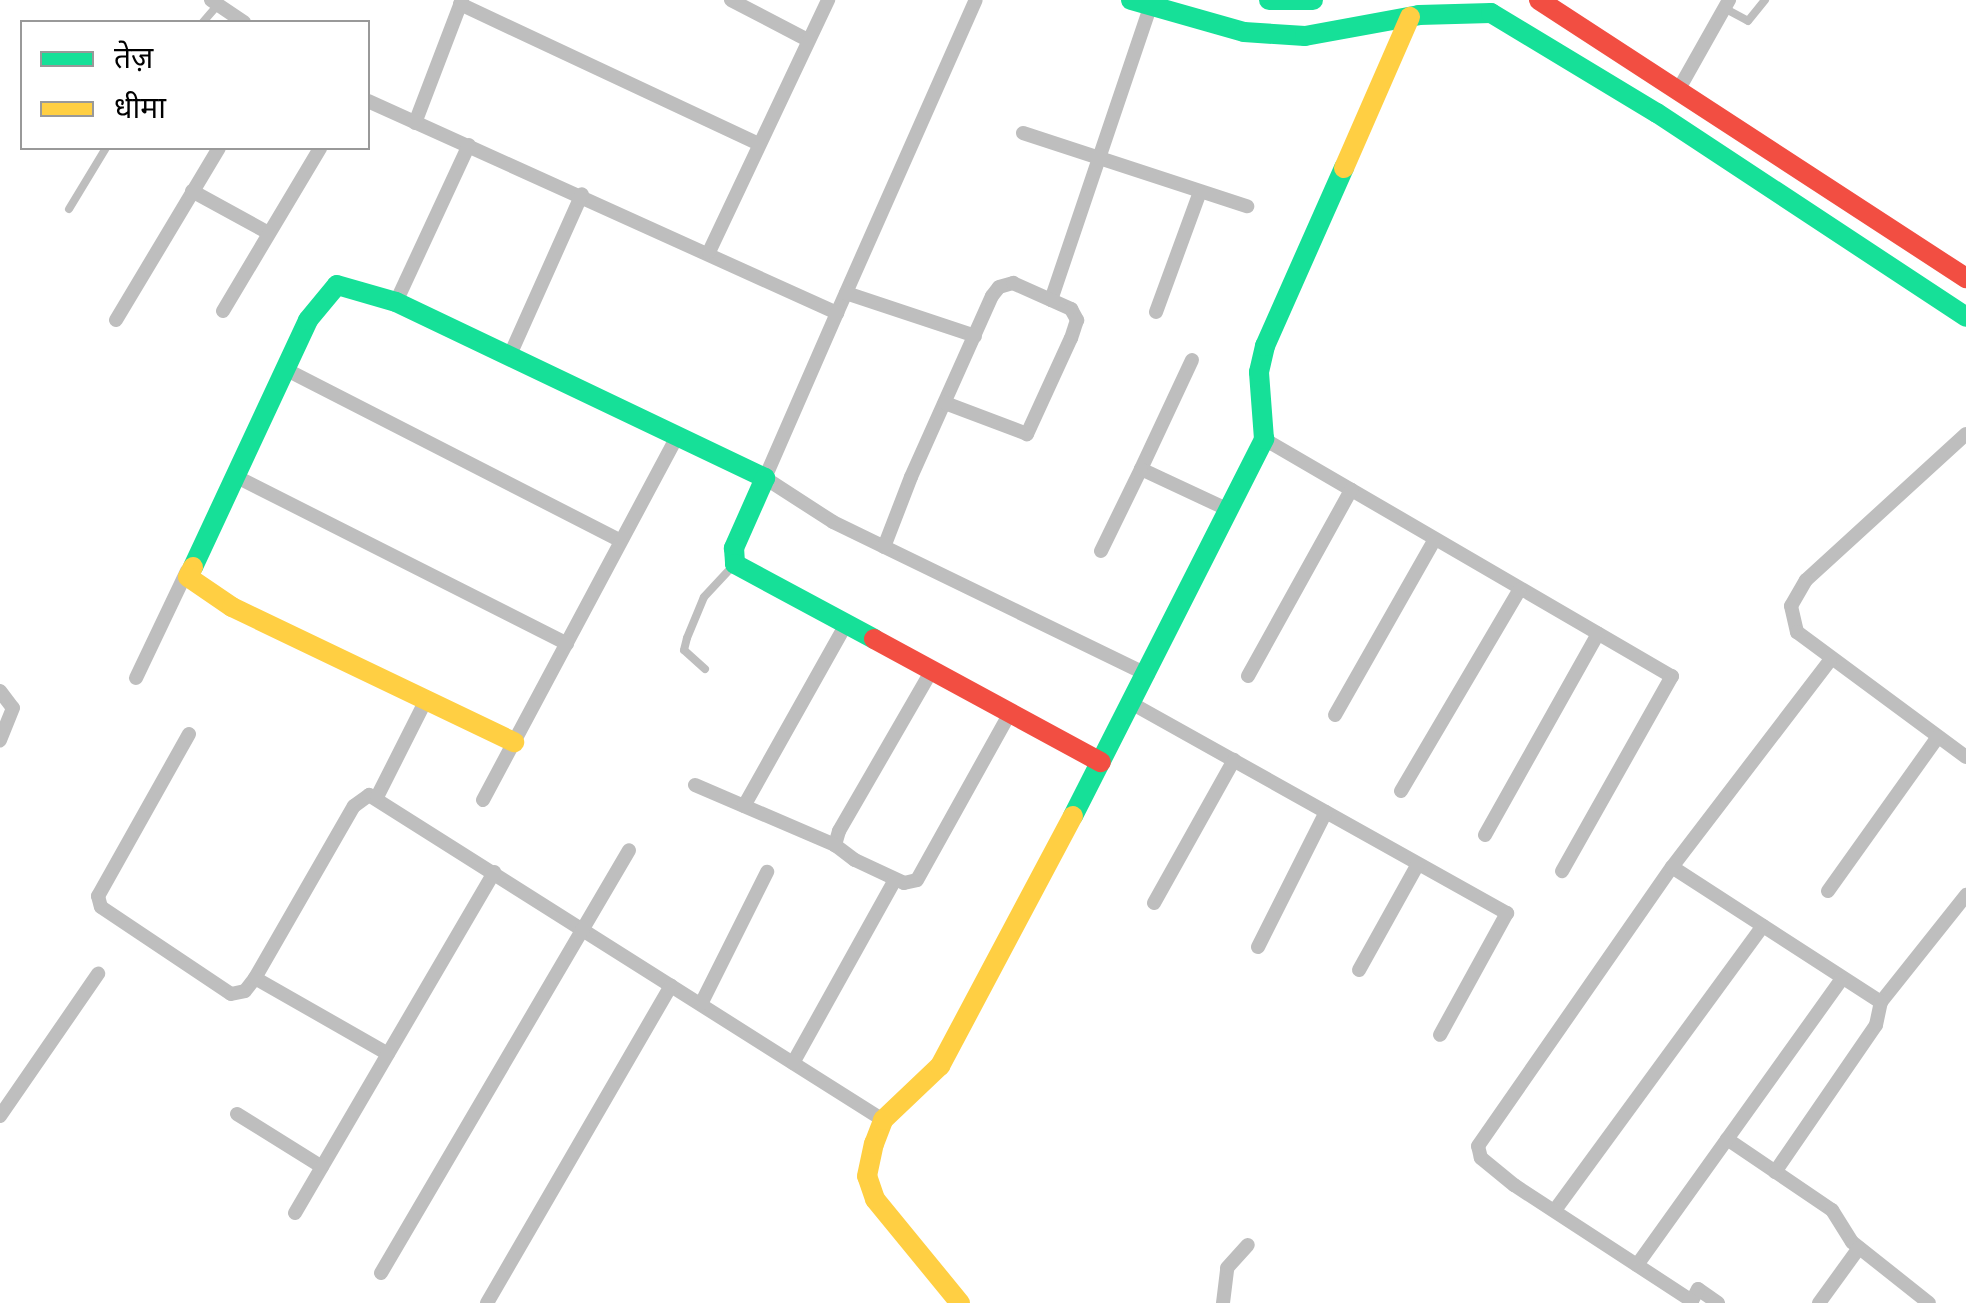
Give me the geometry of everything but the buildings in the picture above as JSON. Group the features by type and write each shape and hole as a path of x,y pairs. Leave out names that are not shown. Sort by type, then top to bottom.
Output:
{"street":[{"path":"732,0 808,40"},
{"path":"708,252 828,0"},
{"path":"976,0 734,548 735,564 1101,762"},
{"path":"1268,0 1313,0"},
{"path":"1540,0 1680,87 1966,278"},
{"path":"213,2 241,20"},
{"path":"414,123 461,2 758,144"},
{"path":"1051,300 1098,156 1140,4 1244,32 1305,36 1483,6 1657,114 1966,317"},
{"path":"1680,87 1726,4"},
{"path":"960,1303 875,1200 868,1176 883,1120 940,1066 1148,675 1264,439 1259,372 1265,346 1410,17"},
{"path":"370,102 582,194 837,312"},
{"path":"1022,133 1247,206"},
{"path":"396,302 469,145"},
{"path":"116,320 217,150"},
{"path":"223,311 319,150"},
{"path":"192,191 267,232"},
{"path":"1156,312 1200,192"},
{"path":"510,355 582,194"},
{"path":"884,546 945,403 992,296 1006,283 1071,309 1077,320 1030,432 1017,434 945,403"},
{"path":"136,678 317,304 337,285 396,302 510,355 765,478 884,546 1148,675"},
{"path":"846,293 975,336"},
{"path":"1101,550 1192,360"},
{"path":"285,369 621,541"},
{"path":"1966,434 1794,596 1797,632 1966,757"},
{"path":"484,800 676,438"},
{"path":"1264,439 1672,676 1562,871"},
{"path":"1141,469 1230,510"},
{"path":"234,476 566,644"},
{"path":"1248,676 1350,490"},
{"path":"1335,715 1435,539"},
{"path":"187,571 193,584 232,607 514,742"},
{"path":"1401,791 1520,589"},
{"path":"744,806 846,624"},
{"path":"1485,835 1598,634"},
{"path":"1718,1303 1698,1288 1692,1301 1482,1158 1483,1132 1672,868 1830,660"},
{"path":"836,845 932,670"},
{"path":"0,691 13,708 0,740"},
{"path":"189,734 99,886 100,907 231,994 245,991 255,978 354,806 376,796 426,700"},
{"path":"1132,703 1507,913 1440,1034"},
{"path":"695,785 836,845 895,880 917,880 1010,713"},
{"path":"1828,891 1938,737"},
{"path":"1154,903 1234,760"},
{"path":"376,796 883,1120"},
{"path":"1258,946 1326,812"},
{"path":"381,1273 629,850"},
{"path":"1359,970 1418,864"},
{"path":"1672,868 1841,980 1881,1002"},
{"path":"295,1213 494,872"},
{"path":"701,1004 767,872"},
{"path":"794,1063 895,880"},
{"path":"1775,1172 1876,1025 1881,1002 1966,895"},
{"path":"1555,1210 1763,926"},
{"path":"0,1116 98,974"},
{"path":"255,978 388,1054"},
{"path":"1637,1265 1841,980"},
{"path":"488,1303 671,985"},
{"path":"238,1114 322,1168"},
{"path":"1727,1139 1832,1210 1858,1248 1930,1303"},
{"path":"1223,1303 1227,1268 1248,1244"},
{"path":"1819,1303 1858,1248"}],"lane":[{"path":"1726,4 1748,21 1765,0"},
{"path":"69,209 105,150"},
{"path":"706,670 684,650 687,638 704,597 735,564"}],"traffic: fast":[{"path":"1131,0 1244,32 1305,36 1419,15 1491,13 1657,113 1966,317"},
{"path":"1269,0 1313,0"},
{"path":"1073,816 1264,439 1259,372 1265,346 1344,168"},
{"path":"193,567 308,320 337,285 396,302 765,478 734,548 735,564 874,639"}],"traffic: slow":[{"path":"1344,168 1410,17"},
{"path":"193,567 188,577 232,607 514,742"},
{"path":"960,1303 875,1199 867,1176 874,1144 883,1120 940,1066 1073,816"}],"traffic: jam":[{"path":"1539,0 1966,278"},
{"path":"874,639 1101,762"}]}
